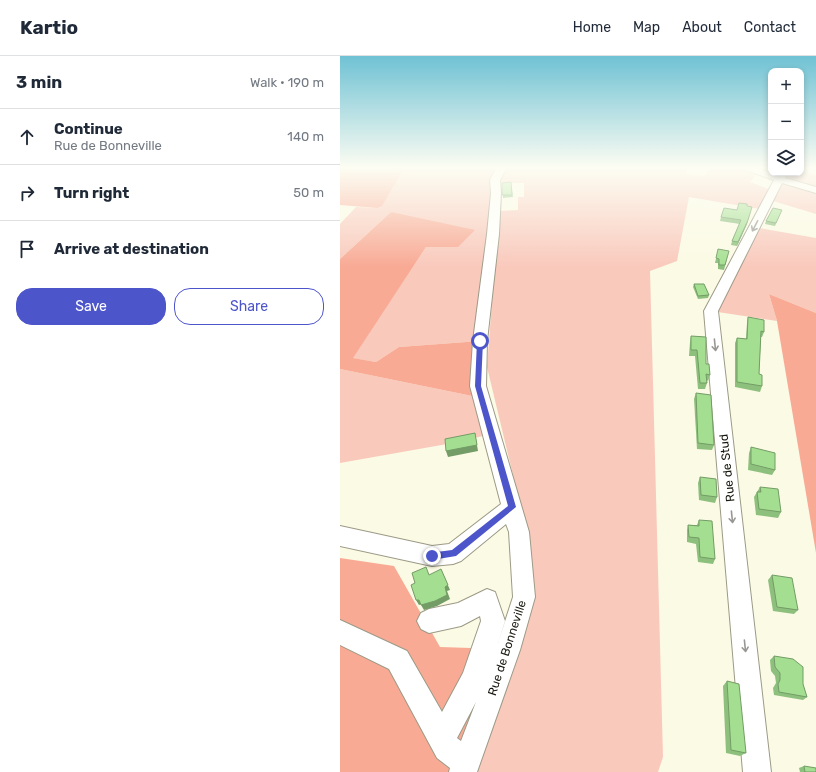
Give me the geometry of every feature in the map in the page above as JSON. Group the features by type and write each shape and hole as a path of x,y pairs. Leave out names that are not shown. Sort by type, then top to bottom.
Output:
{"street":[{"name":"Rue de Bonneville","path":"465,767 508,650 524,597 519,532 478,386 480,341 493,234 495,200"},
{"name":"Rue de Stud","path":"757,772 711,311 768,200"},
{"path":"340,536 432,556 453,554 512,507"},
{"path":"429,621 461,614 487,600 493,621 474,679 442,739"},
{"path":"340,632 398,660 447,748 465,767"}],"shaded area":[{"path":"340,200 385,200 382,206 377,208 340,205"},
{"path":"382,200 491,200 480,341 399,347 376,362 352,358 426,247 458,247 391,212 340,259 340,224 356,207 377,208"},
{"path":"518,200 688,200 677,261 650,271 663,757 658,772 474,772 529,614 531,550 487,367 499,211 518,210"},
{"path":"709,200 765,200 760,209"},
{"path":"771,200 816,200 816,214"},
{"path":"391,212 475,230 458,247 426,247 353,358 376,362 399,347 480,341 482,398 340,369 340,259"},
{"path":"754,227 816,238 816,313 769,294 777,321 711,311"},
{"path":"769,294 816,313 816,553 777,321"},
{"path":"340,369 482,398 492,434 447,444 340,463"},
{"path":"340,558 394,566 440,647 502,649 463,772 340,772"}],"building":[{"path":"739,203 747,204 747,206 752,207 738,242 732,241 741,220 721,217 724,208 737,210"},
{"path":"773,208 782,210 776,223 766,221"},
{"path":"718,249 729,251 725,265 719,265 719,259 716,258"},
{"path":"694,284 704,284 709,295 698,296"},
{"path":"748,317 764,320 764,332 761,331 759,374 762,375 762,386 737,382 737,338 747,339"},
{"path":"691,336 706,337 706,364 709,364 710,375 706,374 707,383 700,383 697,350 691,350"},
{"path":"696,393 711,395 714,445 698,443"},
{"path":"475,433 477,445 446,451 445,439"},
{"path":"751,447 775,453 775,470 751,464"},
{"path":"700,477 716,479 717,497 701,495"},
{"path":"760,487 778,489 781,512 759,509 757,492 761,492"},
{"path":"699,520 712,521 715,559 700,557 699,538 689,537 688,525 699,526"},
{"path":"426,567 429,575 441,569 448,585 445,587 447,595 435,601 421,605 419,600 416,600 411,585 415,583 412,573"},
{"path":"772,575 792,578 798,610 777,607"},
{"path":"774,656 793,659 803,667 803,684 807,697 779,692 778,684 780,680 780,673 775,667"},
{"path":"727,681 739,684 746,753 731,750"},
{"path":"804,766 816,768 816,772 805,772"}],"route":[{"path":"432,556 453,554 512,507 478,386 480,341"}]}
